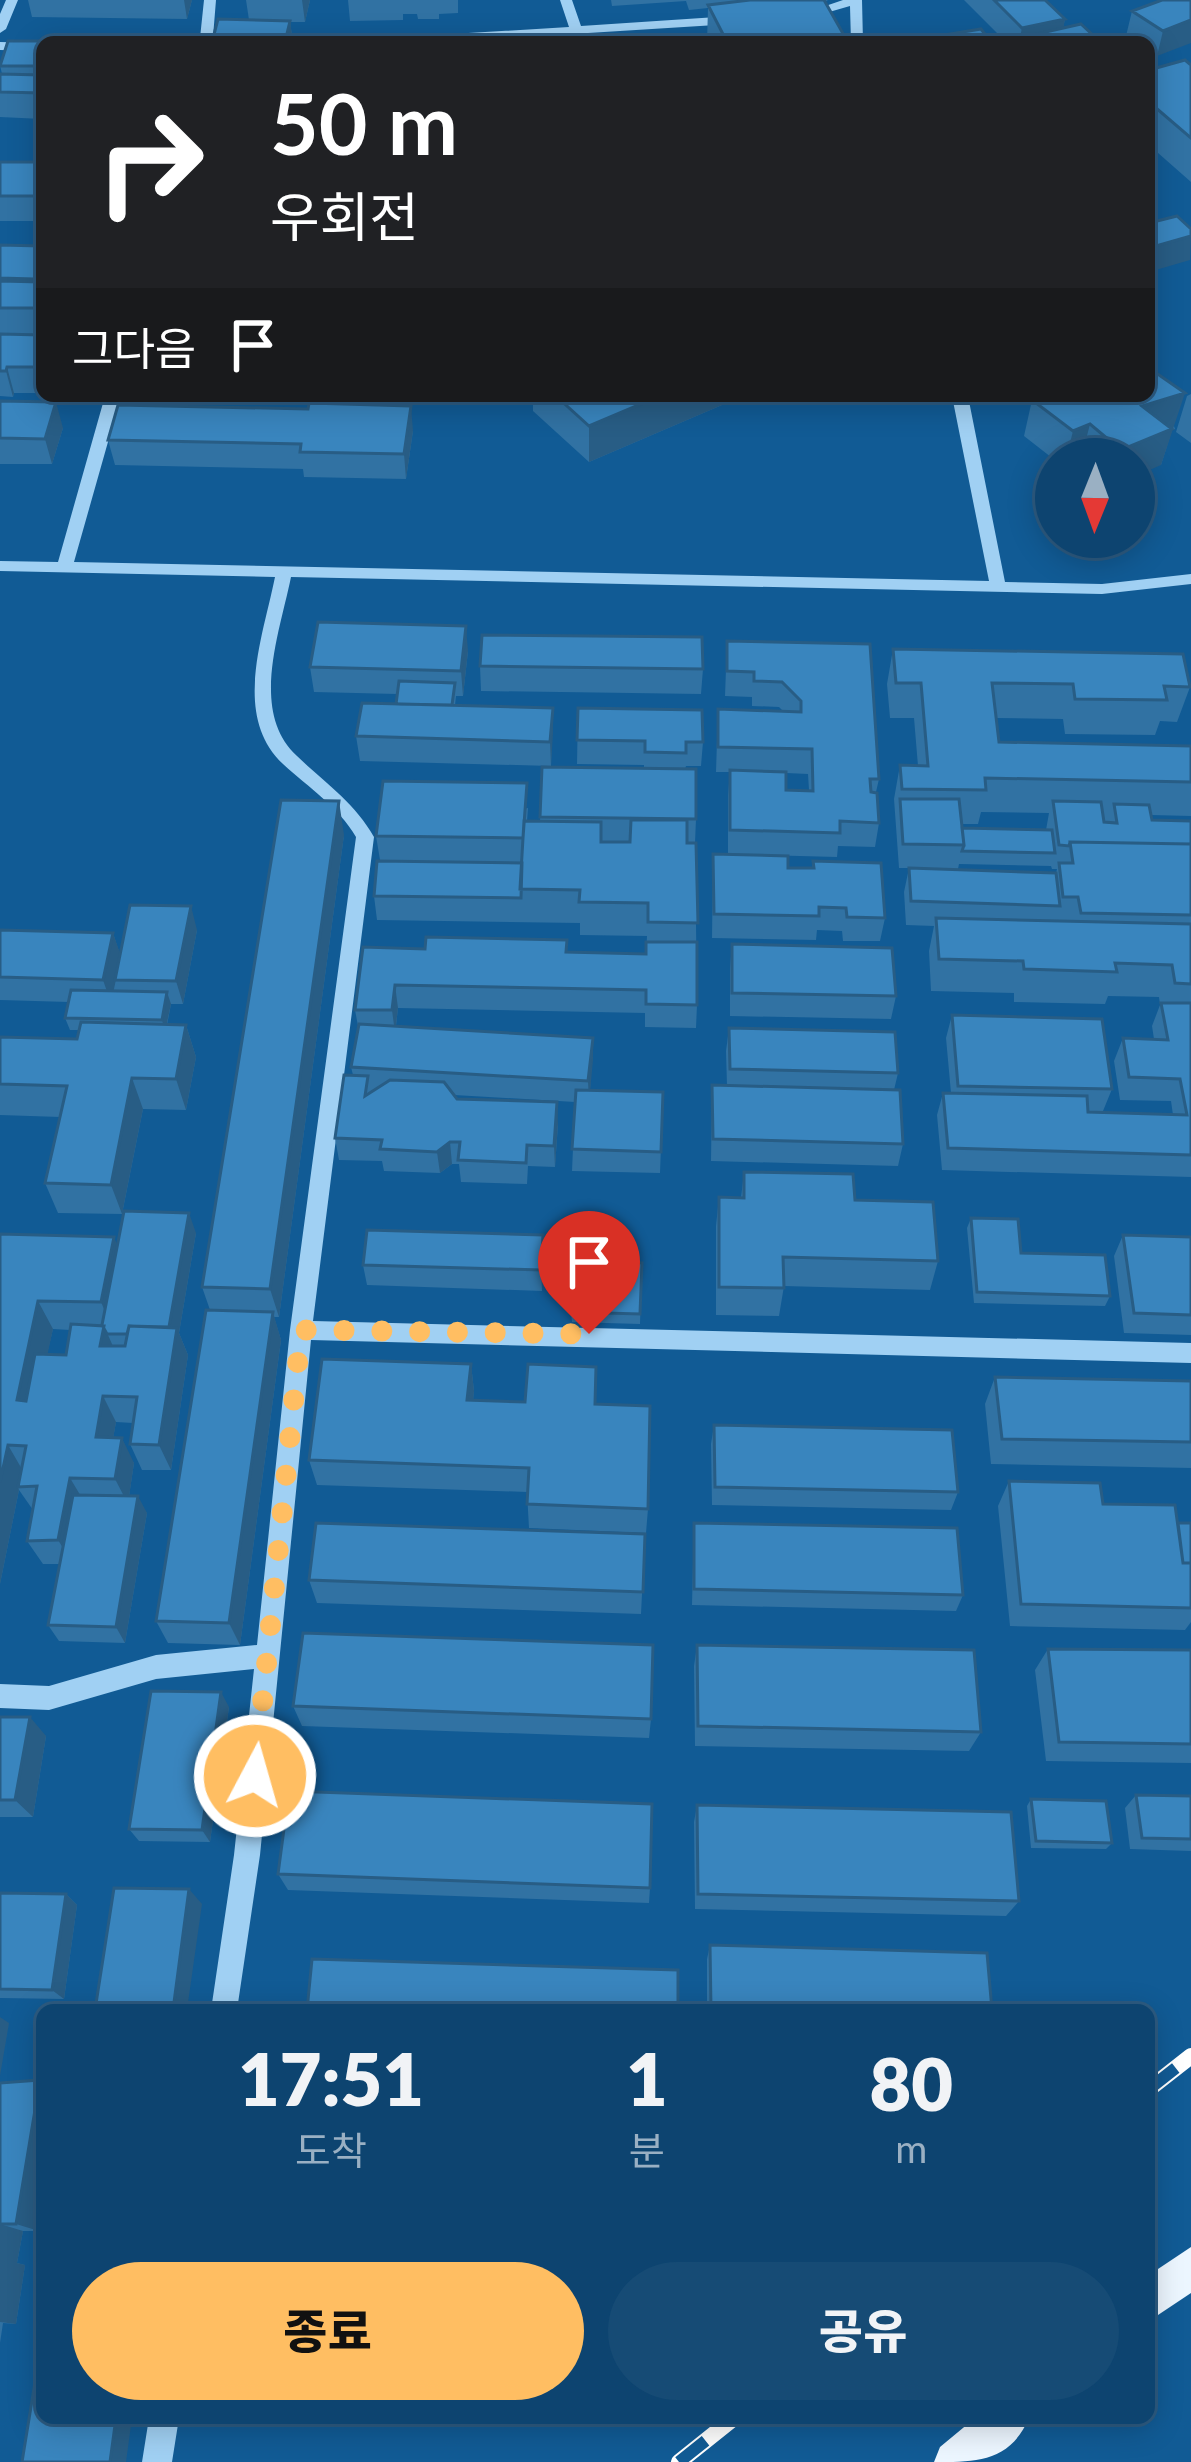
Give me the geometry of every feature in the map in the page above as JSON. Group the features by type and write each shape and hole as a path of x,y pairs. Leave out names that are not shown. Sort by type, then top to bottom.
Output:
{"main road":[{"path":"1155,2296 1190,2268"},
{"path":"955,2462 1001,2424"}],"street":[{"path":"0,29 12,0"},
{"path":"203,36 210,0"},
{"path":"565,0 577,30"},
{"path":"795,16 856,0 857,36"},
{"path":"481,36 752,19"},
{"path":"0,46 36,47"},
{"path":"65,567 110,402"},
{"path":"961,402 998,587"},
{"path":"0,566 1102,589 1191,579"},
{"path":"225,2004 247,1855 301,1330 365,837 351,810 272,742 261,706 284,572"},
{"path":"301,1330 1191,1353"},
{"path":"0,1696 49,1698 156,1667 266,1657"},
{"path":"157,2462 163,2424"}],"building":[{"path":"824,0 844,36 724,36 708,5"},
{"path":"994,0 1045,0 1065,19 1022,28"},
{"path":"1162,0 1191,0 1191,20 1163,31 1132,11"},
{"path":"218,19 290,21 286,36 214,36"},
{"path":"1081,24 1094,36 1028,36"},
{"path":"981,29 986,36 938,36"},
{"path":"8,41 36,41 36,66 0,66"},
{"path":"1185,60 1191,65 1191,138 1155,107 1155,68"},
{"path":"0,74 36,75 36,93 0,92"},
{"path":"0,162 36,162 36,196 0,196"},
{"path":"1177,216 1191,229 1191,236 1155,246 1155,222"},
{"path":"0,245 36,246 34,279 0,278"},
{"path":"0,281 36,282 36,308 0,308"},
{"path":"0,334 36,335 36,367 0,371"},
{"path":"1155,372 1185,393 1142,406 1172,429 1150,438 1107,438 1090,424 1073,431 1035,402 1155,402"},
{"path":"0,401 56,402 45,439 0,438"},
{"path":"563,402 646,402 589,426"},
{"path":"309,403 411,406 404,454 300,452 301,444 108,440 118,405 308,409"},
{"path":"318,622 466,626 461,671 310,667"},
{"path":"482,635 702,637 703,669 480,666"},
{"path":"727,641 870,644 879,779 870,779 871,792 877,793 879,823 840,821 840,833 730,830 730,770 786,772 786,790 813,791 812,749 718,747 718,709 801,712 801,701 782,682 754,681 754,672 727,671"},
{"path":"893,649 1183,654 1190,687 1164,686 1167,700 1075,699 1073,684 992,683 999,742 1191,746 1191,782 985,778 986,790 902,789 900,765 928,766 921,683 896,683"},
{"path":"399,681 455,683 452,705 396,704"},
{"path":"362,703 553,708 550,742 356,736"},
{"path":"578,708 702,710 703,742 686,742 686,753 645,752 645,741 577,740"},
{"path":"542,767 696,769 696,819 540,817"},
{"path":"383,781 527,783 523,838 376,836"},
{"path":"900,799 959,799 964,845 903,844"},
{"path":"281,800 339,801 270,1289 202,1287"},
{"path":"1053,801 1101,802 1104,822 1117,823 1114,804 1149,805 1152,820 1191,821 1191,844 1059,845"},
{"path":"631,820 687,820 687,843 696,843 698,923 648,922 648,903 579,902 580,890 520,889 524,821 601,822 601,842 630,842"},
{"path":"962,828 1052,830 1055,853 962,851"},
{"path":"1070,842 1191,844 1191,915 1081,913 1078,897 1063,897 1059,863 1073,863"},
{"path":"713,854 788,856 788,868 814,868 813,861 881,863 885,918 847,917 846,908 819,907 819,916 714,914"},
{"path":"377,861 522,863 521,898 374,896"},
{"path":"909,868 1056,873 1060,906 911,901"},
{"path":"130,905 191,906 176,981 115,980"},
{"path":"936,918 1191,924 1191,984 1175,983 1172,965 1115,963 1117,972 1024,969 1023,961 939,959"},
{"path":"0,930 113,933 103,980 0,977"},
{"path":"426,937 567,940 566,952 646,954 646,942 697,942 697,1005 646,1004 646,990 395,985 392,1010 355,1010 363,947 425,949"},
{"path":"732,944 892,948 896,996 732,993"},
{"path":"71,990 167,992 162,1020 65,1018"},
{"path":"1161,1003 1191,1003 1191,1155 948,1148 943,1093 1087,1096 1088,1112 1187,1115 1180,1079 1129,1077 1123,1038 1168,1040"},
{"path":"952,1015 1102,1019 1112,1089 958,1086"},
{"path":"81,1022 186,1025 176,1079 132,1078 111,1185 45,1183 67,1086 0,1084 0,1037 77,1039"},
{"path":"359,1024 593,1038 588,1081 351,1067"},
{"path":"729,1028 895,1032 898,1073 730,1069"},
{"path":"344,1075 368,1076 365,1096 390,1080 444,1082 457,1099 557,1102 554,1146 527,1145 526,1163 458,1160 460,1142 450,1142 437,1152 380,1149 382,1140 335,1138"},
{"path":"712,1085 900,1090 903,1144 713,1139"},
{"path":"576,1090 663,1092 661,1152 572,1149"},
{"path":"744,1172 853,1174 855,1200 933,1202 938,1261 783,1257 784,1288 719,1287 719,1197 744,1198"},
{"path":"124,1211 189,1213 169,1327 129,1326 127,1334 107,1334 102,1325"},
{"path":"971,1218 1018,1219 1021,1253 1105,1255 1110,1296 977,1292"},
{"path":"367,1230 543,1235 541,1270 363,1265"},
{"path":"0,1234 114,1237 101,1302 38,1301 17,1400 26,1401 35,1354 66,1355 71,1324 104,1326 100,1346 125,1346 129,1326 177,1328 159,1445 130,1444 137,1397 103,1396 96,1437 122,1438 115,1479 70,1478 58,1540 27,1541 37,1486 18,1487 26,1446 8,1445 0,1482"},
{"path":"1123,1235 1191,1237 1191,1315 1134,1313"},
{"path":"574,1260 642,1263 640,1314 571,1312"},
{"path":"206,1310 273,1312 229,1623 156,1621"},
{"path":"322,1359 471,1364 467,1400 525,1402 528,1364 596,1367 595,1404 650,1406 648,1509 527,1504 529,1468 309,1460"},
{"path":"995,1377 1191,1381 1191,1442 1002,1439"},
{"path":"714,1425 952,1430 958,1492 715,1487"},
{"path":"1009,1481 1100,1483 1103,1504 1175,1505 1183,1563 1191,1563 1191,1608 1021,1604"},
{"path":"73,1495 138,1496 116,1627 48,1625"},
{"path":"316,1523 645,1534 643,1592 309,1580"},
{"path":"694,1523 957,1528 963,1595 694,1589"},
{"path":"1178,1523 1191,1523 1191,1563 1183,1563"},
{"path":"303,1633 653,1645 651,1719 293,1706"},
{"path":"697,1645 974,1650 981,1732 698,1726"},
{"path":"1048,1649 1191,1650 1191,1744 1059,1742"},
{"path":"151,1691 221,1692 202,1830 129,1829"},
{"path":"0,1717 30,1717 15,1800 0,1800"},
{"path":"289,1791 652,1804 650,1888 278,1874"},
{"path":"1136,1795 1191,1796 1191,1839 1142,1838"},
{"path":"1031,1799 1106,1801 1112,1843 1036,1841"},
{"path":"697,1805 1011,1812 1019,1901 698,1894"},
{"path":"114,1888 189,1889 174,2004 96,2004"},
{"path":"0,1893 66,1894 52,1990 0,1989"},
{"path":"710,1945 987,1953 991,2004 711,2004"},
{"path":"312,1959 678,1970 678,2004 308,2004"},
{"path":"36,2080 16,2224 0,2224 0,2083"},
{"path":"36,2376 36,2424 115,2424 110,2462 22,2462"}],"railway":[{"path":"1155,2084 1191,2056"},
{"path":"679,2462 726,2424"}],"route":[{"path":"255,1776 301,1330 589,1334"}]}
